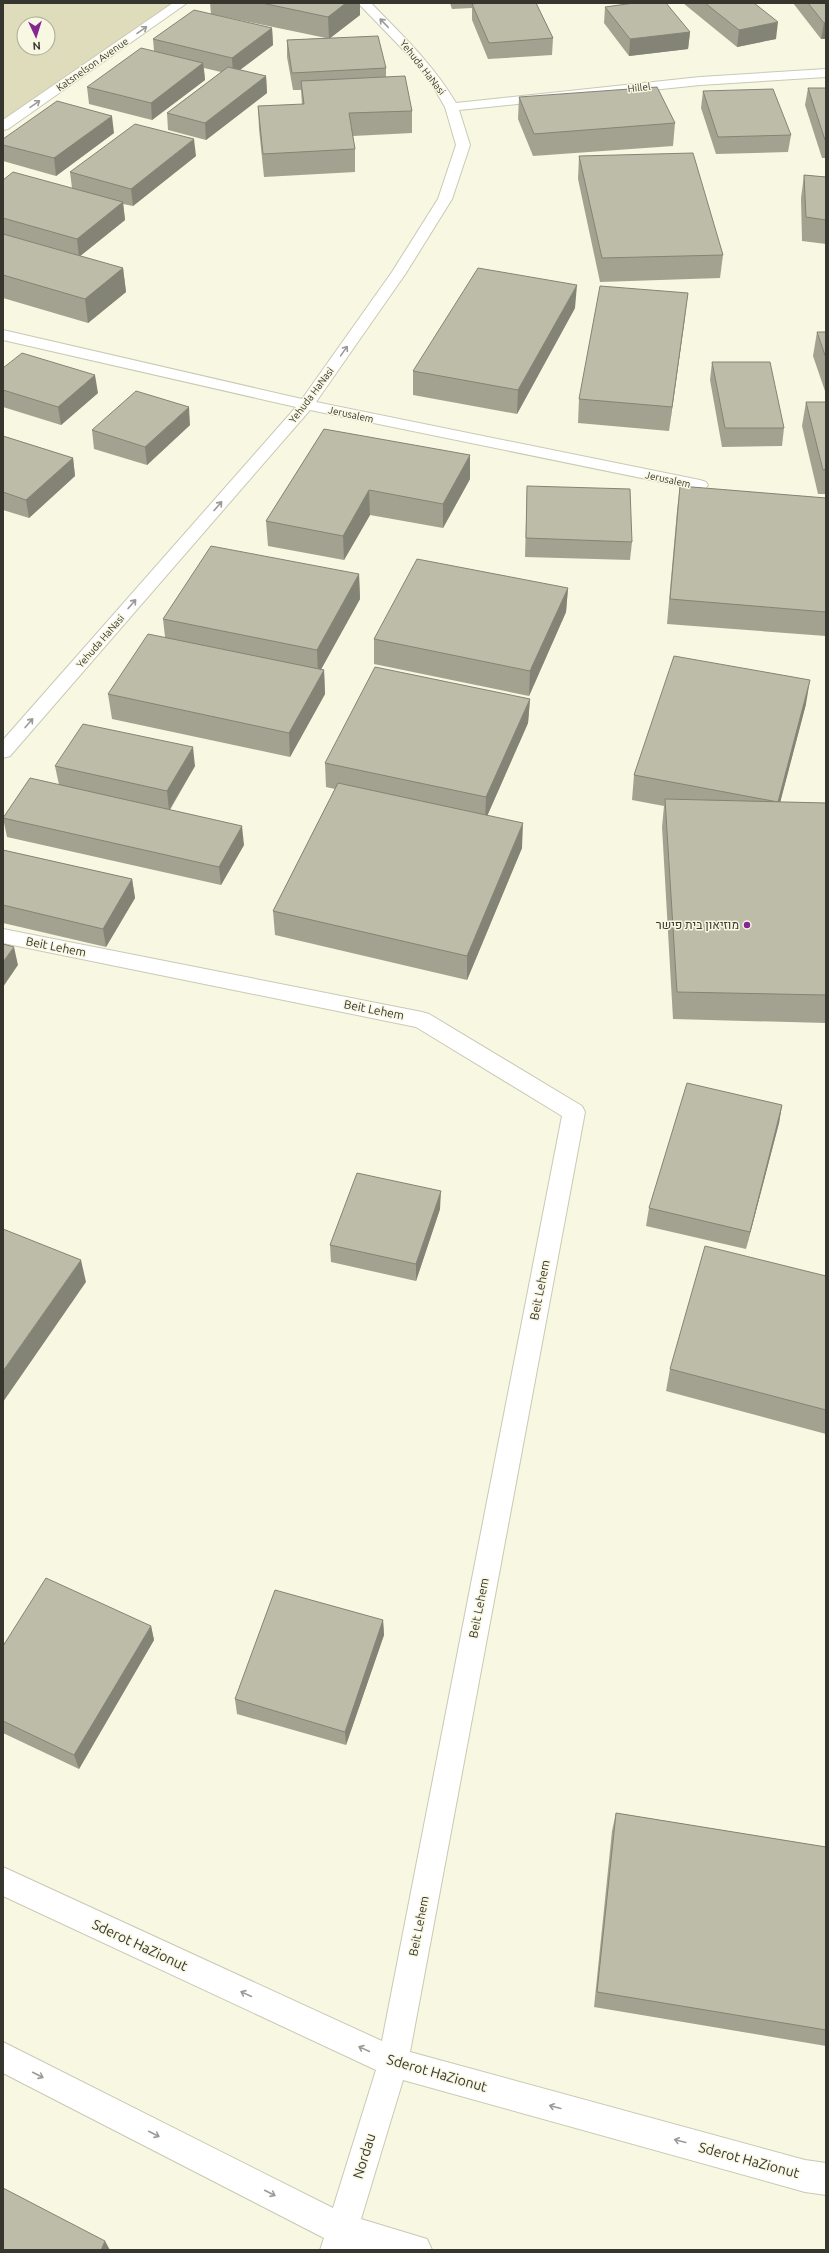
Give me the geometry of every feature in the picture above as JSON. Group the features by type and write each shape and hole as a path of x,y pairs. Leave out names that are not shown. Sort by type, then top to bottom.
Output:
{"street":[{"name":"Katsnelson Avenue","path":"3,126 181,3"},
{"name":"Yehuda HaNasi","path":"3,752 306,405 399,273 445,199 463,146 452,107 437,82 418,58 364,3"},
{"name":"Hillel","path":"452,107 692,81 826,73"},
{"name":"Jerusalem","path":"3,335 306,405 700,486"},
{"name":"Beit Lehem","path":"3,936 422,1020 574,1112 393,2062"},
{"name":"Sderot HaZionut","path":"3,1881 393,2062 805,2176 826,2179"},
{"path":"3,2057 339,2240 416,2250"},
{"name":"Nordau","path":"339,2240 393,2062"}],"shaded area":[{"path":"3,3 177,3 3,123"}],"building":[{"path":"262,3 346,3 328,17"},
{"path":"536,3 553,38 489,43 472,4"},
{"path":"634,3 666,3 690,32 630,39 605,7"},
{"path":"705,3 754,3 778,22 739,30"},
{"path":"808,3 826,3 826,22 824,23"},
{"path":"194,10 272,28 232,58 153,39"},
{"path":"378,36 386,68 292,73 287,40"},
{"path":"141,48 203,63 151,103 87,87"},
{"path":"228,67 266,76 205,123 167,113"},
{"path":"405,76 412,111 349,113 355,149 263,154 258,106 304,104 301,81"},
{"path":"657,87 675,123 534,134 519,97"},
{"path":"808,88 826,88 826,140 825,140"},
{"path":"773,89 791,135 718,137 703,91"},
{"path":"57,101 112,116 54,158 3,145 3,139"},
{"path":"135,124 194,139 131,189 70,172"},
{"path":"693,153 723,255 602,258 579,156"},
{"path":"13,172 123,202 77,239 3,218 3,180"},
{"path":"804,175 826,177 826,220 806,217"},
{"path":"3,234 123,268 85,299 3,275"},
{"path":"478,268 577,285 518,390 413,371"},
{"path":"600,286 688,293 672,407 579,399"},
{"path":"817,332 826,332 826,358"},
{"path":"22,353 95,375 58,407 3,390 3,368"},
{"path":"712,362 770,362 784,428 725,428"},
{"path":"136,391 189,407 145,447 92,430"},
{"path":"806,402 826,402 826,469 823,470"},
{"path":"324,429 470,455 443,504 369,490 343,536 266,521"},
{"path":"3,436 73,458 26,500 3,492"},
{"path":"527,486 630,489 632,542 526,538"},
{"path":"680,486 826,498 826,612 670,599"},
{"path":"211,546 359,574 317,650 163,619"},
{"path":"417,559 568,588 530,671 374,639"},
{"path":"148,634 324,670 289,733 108,694"},
{"path":"674,656 810,680 778,802 634,775"},
{"path":"375,667 530,699 486,797 325,763"},
{"path":"83,724 193,747 167,791 55,766"},
{"path":"30,778 242,826 219,867 3,818"},
{"path":"338,783 523,823 467,956 273,911"},
{"name":"מוזיאון בית פישר","path":"665,799 826,803 826,995 677,992"},
{"path":"3,850 132,879 103,929 3,905"},
{"path":"3,944 14,947 3,962"},
{"path":"687,1083 782,1105 750,1232 649,1208"},
{"path":"357,1173 441,1191 416,1264 330,1245"},
{"path":"3,1229 81,1260 3,1371"},
{"path":"705,1246 826,1276 826,1410 670,1369"},
{"path":"46,1578 151,1626 74,1755 3,1721 3,1646"},
{"path":"275,1590 383,1620 345,1732 235,1699"},
{"path":"616,1813 826,1847 826,2030 597,1992"},
{"path":"3,2188 105,2241 101,2250 3,2250"}],"place":[{"name":"מוזיאון בית פישר","path":"747,925"}]}
